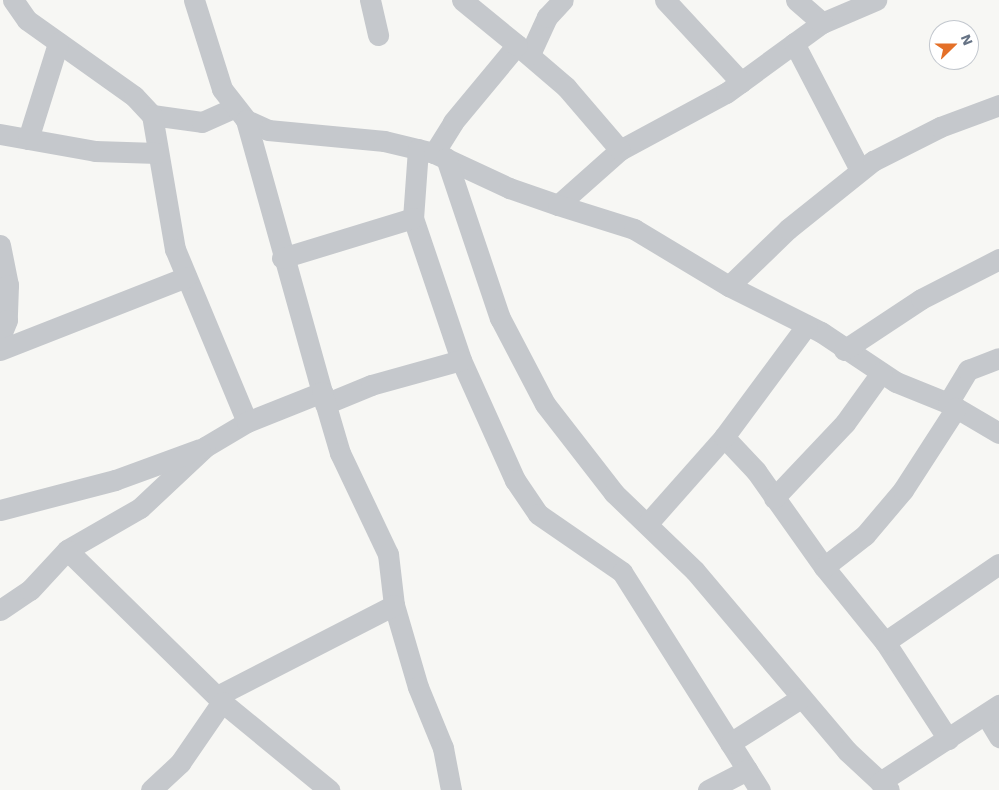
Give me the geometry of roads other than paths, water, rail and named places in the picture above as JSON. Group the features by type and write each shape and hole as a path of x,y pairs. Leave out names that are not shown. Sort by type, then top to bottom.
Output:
{"street":[{"path":"13,0 27,20 134,96 152,115 168,222 186,277 247,422"},
{"path":"194,0 212,65 240,114 340,453 383,537 394,605 418,687 443,748 451,790"},
{"path":"370,0 378,35"},
{"path":"462,0 523,50 577,98 620,150"},
{"path":"563,0 547,17 523,50 458,115 433,153 413,218 461,360 529,502 538,514 622,572 760,790"},
{"path":"665,0 741,82"},
{"path":"796,0 822,23"},
{"path":"558,205 620,150 741,82 822,23 876,0"},
{"path":"28,139 58,43"},
{"path":"794,43 860,170"},
{"path":"729,286 788,229 860,170 903,144 999,105"},
{"path":"152,115 202,122 240,114 268,130 384,141 433,153 558,205 634,229 729,286 807,325 881,373 952,405 999,433"},
{"path":"0,134 96,151 157,153"},
{"path":"433,153 500,318 545,404 614,493 648,523 695,571 801,698 885,786 948,739 992,710 999,737"},
{"path":"282,258 413,218"},
{"path":"0,245 8,285 7,320 0,337"},
{"path":"844,350 921,299 999,259"},
{"path":"0,350 186,277"},
{"path":"648,523 724,437 807,325"},
{"path":"824,567 865,535 903,490 952,405 968,370 999,358"},
{"path":"0,510 115,480 205,447 247,422 323,398 461,360"},
{"path":"774,498 845,423 881,373"},
{"path":"724,437 774,498 824,567 885,642 948,739"},
{"path":"0,610 30,590 67,550 140,508 205,447"},
{"path":"67,550 219,699 329,790"},
{"path":"885,642 999,564"},
{"path":"151,790 180,764 219,699 394,605"},
{"path":"730,743 801,698"},
{"path":"708,790 746,770"}]}
